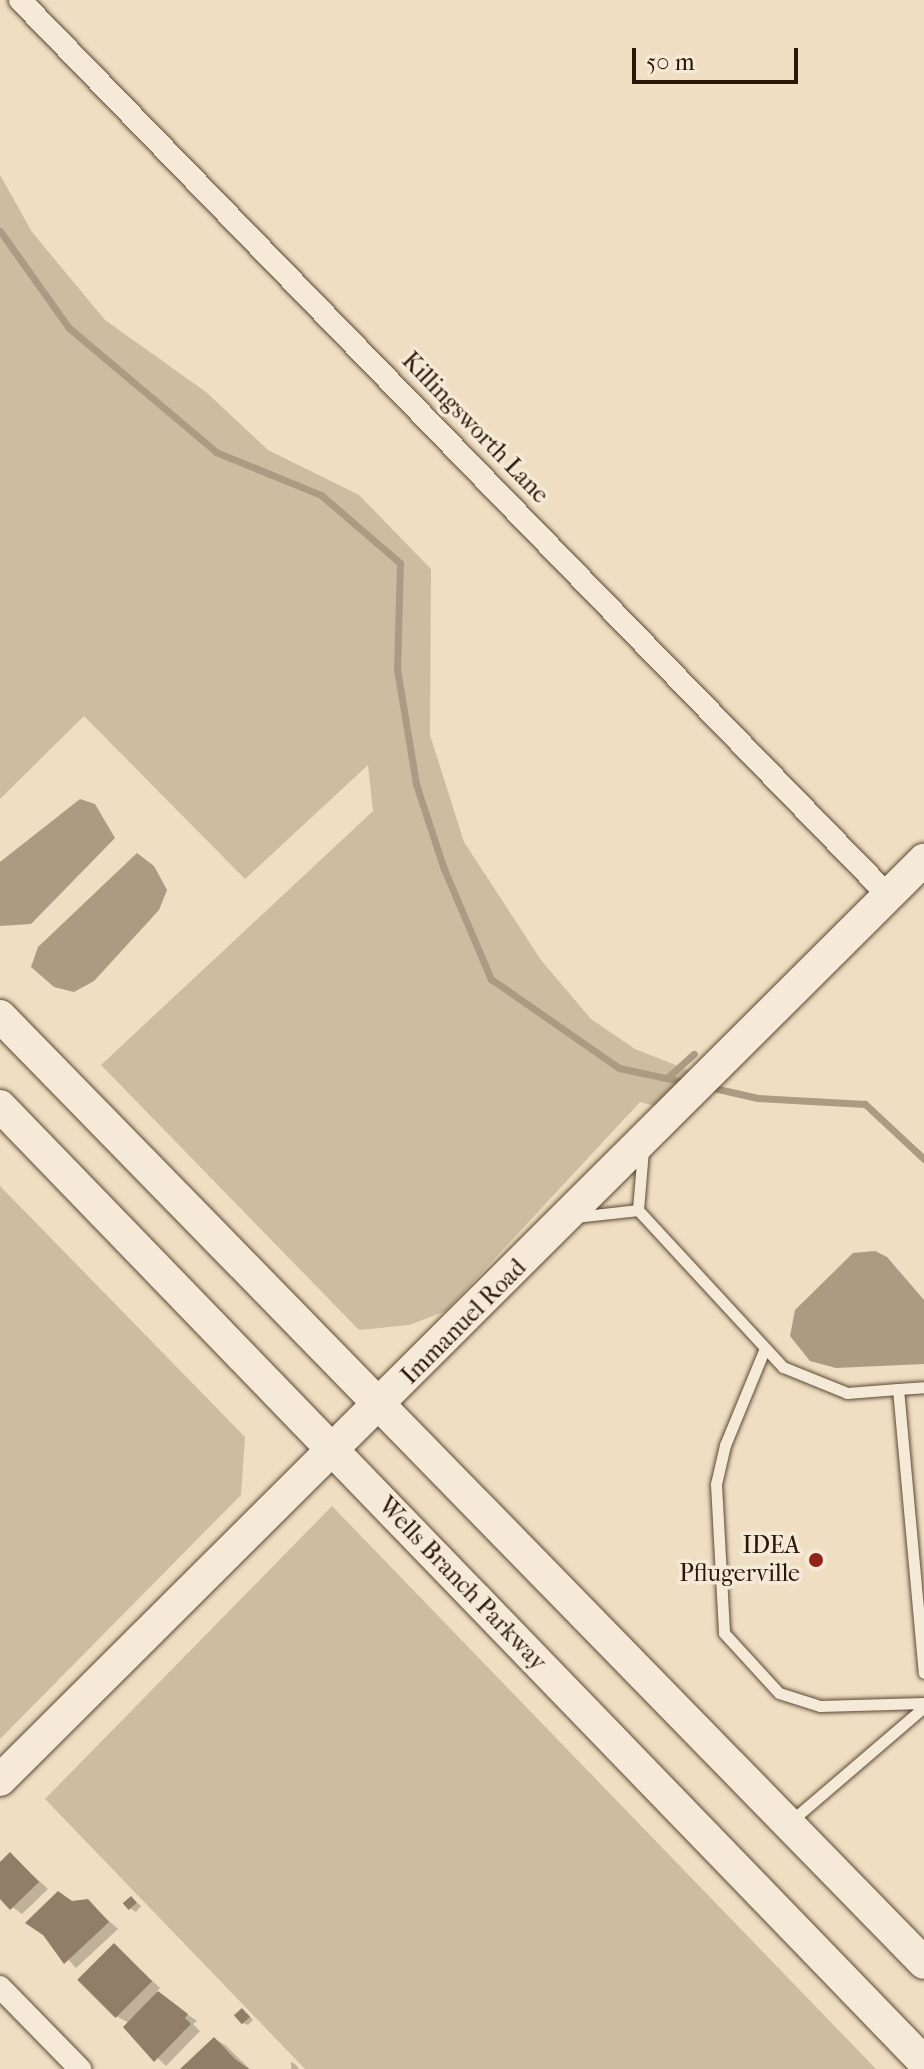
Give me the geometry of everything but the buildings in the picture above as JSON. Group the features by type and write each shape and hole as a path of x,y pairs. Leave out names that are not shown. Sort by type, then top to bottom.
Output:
{"street":[{"name":"Killingsworth Lane","path":"20,0 888,895"},
{"name":"Immanuel Road","path":"0,1780 681,1108 924,860"},
{"path":"0,1016 924,1963"},
{"name":"Wells Branch Parkway","path":"0,1106 924,2062"},
{"path":"0,1987 80,2069"}],"lane":[{"path":"643,1144 638,1210 783,1367 847,1393 924,1387"},
{"path":"568,1217 638,1210"},
{"path":"765,1348 725,1445 716,1484 724,1633 779,1693 820,1706 924,1705"},
{"path":"898,1389 924,1673"},
{"path":"789,1823 924,1705"}],"shaded area":[{"path":"0,175 32,232 105,320 206,392 268,450 359,495 431,569 430,735 464,842 541,960 591,1019 635,1049 691,1071 659,1107 640,1102 446,1311 409,1325 359,1330 101,1065 373,811 368,765 245,879 84,716 0,799"},
{"path":"80,799 95,804 115,838 31,924 0,926 0,862"},
{"path":"137,853 154,866 167,890 159,910 94,981 74,992 54,987 31,967 38,947"},
{"path":"0,1186 245,1437 241,1495 0,1739"},
{"path":"875,1251 887,1257 924,1300 924,1364 836,1368 810,1361 790,1336 795,1310 853,1253"},
{"path":"332,1506 876,2069 305,2069 45,1799"}],"waterway":[{"path":"0,231 69,328 216,452 321,495 400,563 397,669 416,784 444,869 491,979 619,1068 689,1083"},
{"path":"667,1078 694,1054"},
{"path":"709,1087 758,1098 865,1104 924,1159"}],"place":[{"name":"IDEA Pflugerville","path":"816,1560"}]}
